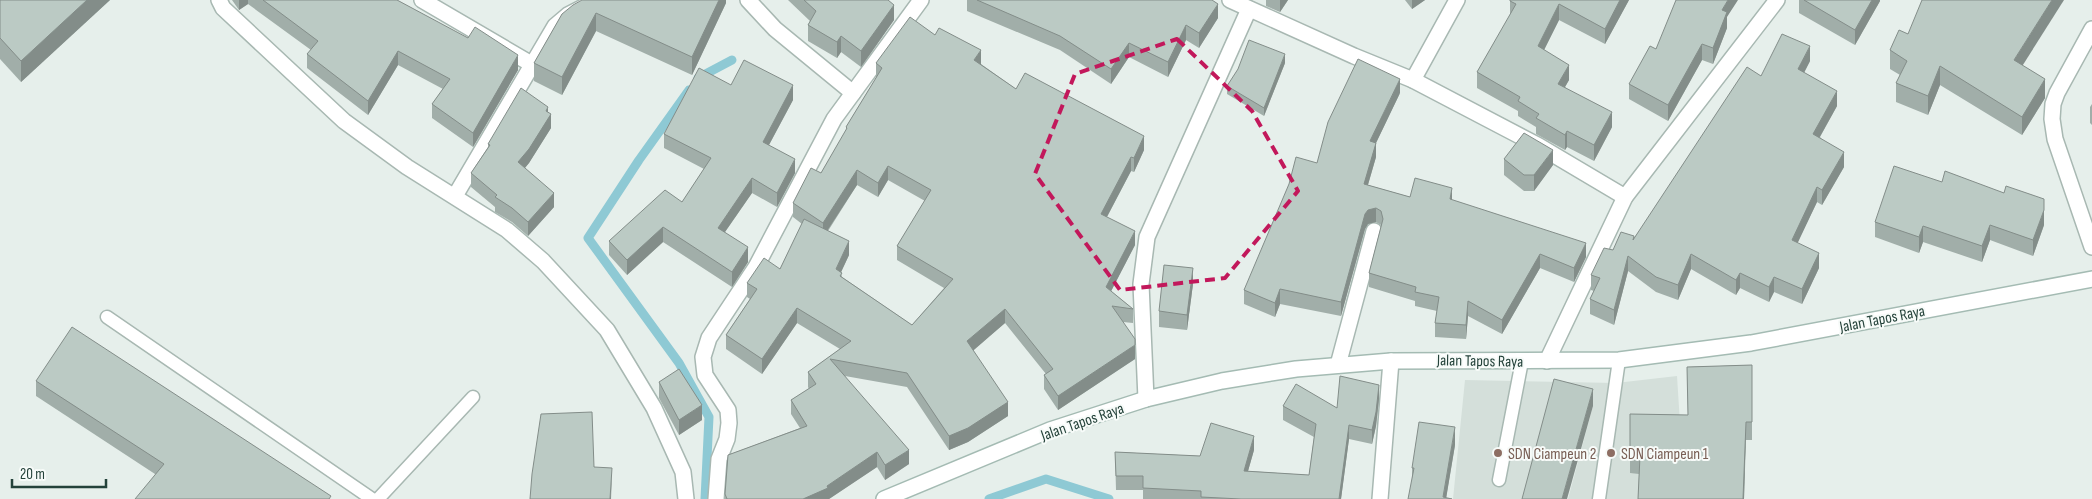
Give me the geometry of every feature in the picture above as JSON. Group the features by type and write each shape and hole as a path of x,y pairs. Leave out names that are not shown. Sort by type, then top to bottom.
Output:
{"street":[{"path":"219,0 223,8 344,121 407,167 507,230 543,261 607,330 654,408 683,472 686,499"},
{"path":"422,0 533,66"},
{"path":"455,196 555,26 568,15 597,0"},
{"path":"748,0 776,29 853,93"},
{"path":"716,499 719,460 727,439 730,423 728,410 705,375 702,356 709,338 756,267 834,119 921,0"},
{"path":"1230,0 1413,80 1539,146 1625,197"},
{"path":"1413,80 1457,0"},
{"path":"1547,361 1625,197 1777,0"},
{"path":"1146,400 1141,284 1147,237 1249,9"},
{"path":"2092,29 2056,93 2052,119 2056,139 2092,247"},
{"path":"1338,365 1374,232"},
{"name":"Jalan Tapos Raya","path":"884,499 1050,430 1146,400 1222,381 1338,365 1391,361 1619,360 1751,343 2092,279"},
{"path":"1380,499 1391,361"}],"lane":[{"path":"107,317 372,499"},
{"path":"1599,499 1619,360"},
{"path":"1499,480 1522,361"},
{"path":"378,499 474,397"}],"highlighted area":[{"path":"1177,39 1252,111 1298,191 1225,278 1120,290 1035,174 1075,74"}],"shaded area":[{"path":"1677,376 1684,486 1639,499 1568,499 1593,406 1527,499 1453,499 1465,380 1616,383"}],"building":[{"path":"0,0 87,0 21,61 0,38"},
{"path":"263,0 397,0 468,38 475,27 518,55 473,133 432,104 450,79 398,51 368,101 307,54 318,41"},
{"path":"582,0 719,0 692,57 596,13 562,77 534,63 562,14"},
{"path":"804,0 888,0 894,5 861,51 841,36 837,42 808,25 816,11"},
{"path":"977,0 1212,0 1218,4 1199,33 1186,25 1168,62 1129,43 1111,69 1060,36"},
{"path":"1510,0 1620,0 1605,29 1559,4 1538,46 1569,65 1558,84 1612,112 1594,145 1567,131 1565,135 1536,118 1539,114 1518,101 1520,97 1477,72 1516,4"},
{"path":"1676,0 1728,0 1722,10 1727,12 1713,48 1702,44 1668,105 1629,84 1650,46 1656,49"},
{"path":"1804,0 1872,0 1855,30"},
{"path":"1922,0 2052,0 2014,60 2045,79 2022,117 1940,66 1928,96 1896,83 1907,61 1890,50 1899,30 1908,34"},
{"path":"910,17 935,35 939,28 981,50 974,60 1016,89 1025,73 1144,136 1134,158 1131,157 1101,214 1135,231 1106,287 1133,309 1112,306 1135,339 1135,345 1058,396 1044,375 1053,369 1005,309 967,341 1008,402 968,428 949,436 907,373 830,359 909,450 885,465 877,452 827,486 828,488 803,499 727,499 725,494 728,455 807,426 791,400 816,384 808,372 851,341 797,308 762,359 726,335 757,289 747,283 764,258 780,269 804,219 849,241 836,269 842,273 840,276 912,325 953,279 897,246 931,190 888,166 878,183 857,170 823,223 793,203 811,168 821,173 882,68 876,63"},
{"path":"1782,34 1810,46 1798,69 1837,91 1813,134 1844,152 1822,190 1817,187 1792,240 1819,253 1802,289 1774,277 1769,287 1740,273 1736,280 1691,254 1678,285 1656,277 1628,256 1614,310 1590,299 1600,278 1591,275 1604,248 1613,250 1621,232 1634,236 1633,240 1747,67 1761,76"},
{"path":"1249,40 1285,54 1264,108 1227,86 1238,69"},
{"path":"1358,59 1400,79 1370,141 1376,143 1364,184 1410,197 1415,178 1452,188 1450,199 1586,243 1574,268 1540,254 1502,320 1468,301 1466,325 1435,323 1439,297 1415,292 1416,287 1369,273 1383,219 1381,211 1376,208 1368,210 1365,214 1341,302 1280,289 1275,303 1244,290 1289,184 1296,157 1317,163 1328,122"},
{"path":"744,60 793,85 763,142 795,159 777,193 752,178 718,228 748,247 732,272 663,227 627,260 609,241 665,190 682,202 711,158 664,134 699,68 731,85"},
{"path":"521,88 548,107 546,111 551,114 529,149 518,162 554,193 528,222 495,197 497,195 471,173 490,145 488,144"},
{"path":"1524,133 1553,150 1534,175 1524,175 1504,159"},
{"path":"1894,166 1942,182 1945,171 2004,193 2006,186 2044,199 2044,210 2033,240 1990,225 1982,246 1923,226 1919,237 1875,222"},
{"path":"1164,265 1193,268 1187,315 1159,311"},
{"path":"72,327 331,496 329,499 135,499 164,464 36,381"},
{"path":"1752,365 1752,422 1746,422 1743,499 1638,499 1640,456 1630,456 1630,414 1688,415 1687,367"},
{"path":"679,369 702,405 679,420 659,382"},
{"path":"1340,376 1379,385 1372,430 1349,425 1339,499 1201,497 1201,491 1143,488 1143,476 1116,476 1115,452 1200,456 1211,423 1254,436 1244,471 1309,475 1316,424 1283,406 1296,384 1337,408"},
{"path":"1554,379 1593,389 1562,499 1522,499"},
{"path":"592,412 594,467 612,468 610,499 530,499 541,414"},
{"path":"1419,422 1455,427 1443,497 1452,499 1408,499 1414,468 1412,468"}],"waterway":[{"path":"698,78 732,60"},
{"path":"689,90 639,160 588,238 679,363 709,417 705,499"},
{"path":"989,499 1046,479 1109,499"}],"place":[{"name":"SDN Ciampeun 2","path":"1498,453"},
{"name":"SDN Ciampeun 1","path":"1611,453"}]}
